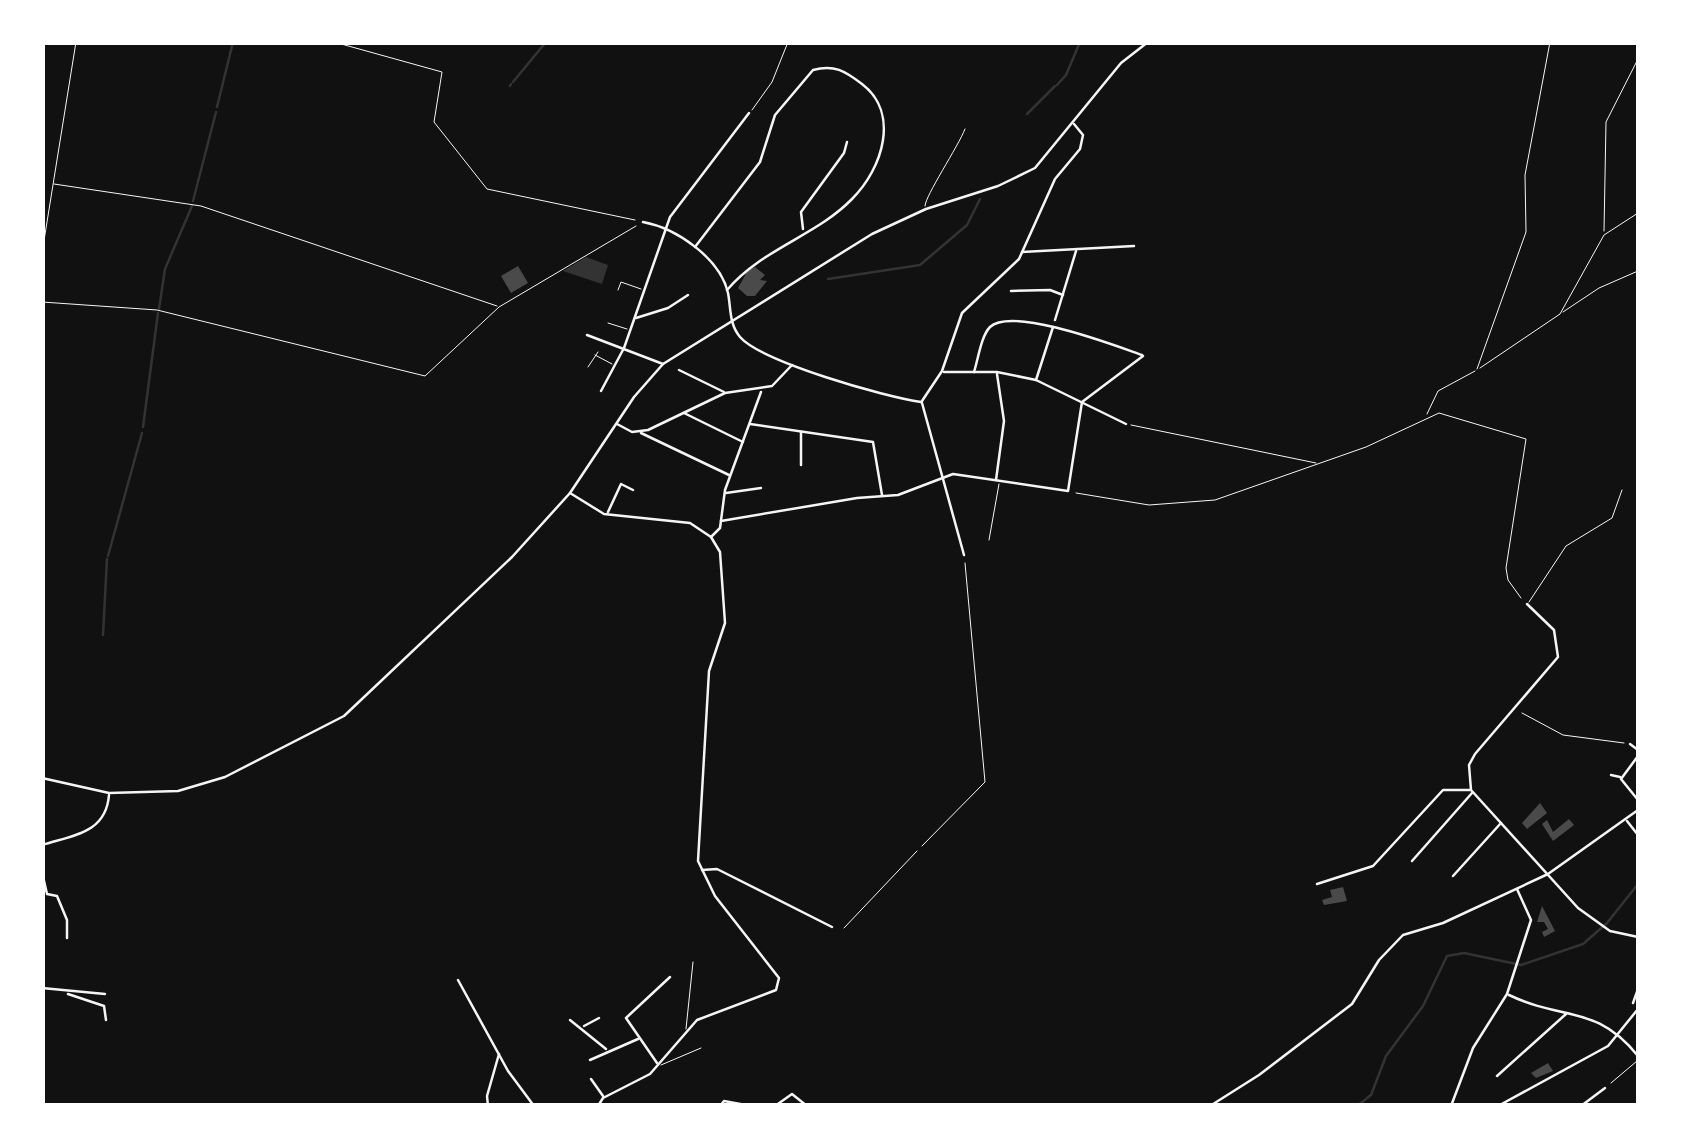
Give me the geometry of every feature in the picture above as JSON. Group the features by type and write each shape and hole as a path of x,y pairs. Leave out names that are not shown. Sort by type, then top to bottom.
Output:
{"street":[{"path":"42,778 110,794 153,794 204,785 344,716 512,557 570,494 662,364 872,234 926,209 1016,179 1050,154 1121,63 1148,42"},
{"path":"696,247 765,154 775,114 812,70 830,66 846,72 880,101 885,136 856,195 747,268 728,290"},
{"path":"601,391 624,348 666,226 749,113"},
{"path":"964,555 921,402 942,371 962,312 1022,252 1055,179 1084,141 1074,124"},
{"path":"803,230 801,212 844,153 846,142"},
{"path":"643,222 666,226 696,247 728,290 737,334 755,350 921,402"},
{"path":"1022,252 1134,246"},
{"path":"1036,380 1076,250"},
{"path":"1010,291 1050,290 1064,295"},
{"path":"634,318 668,308 688,294"},
{"path":"938,468 953,474 1068,491 1082,402 1144,356 1054,323 992,325 974,372"},
{"path":"586,335 662,364"},
{"path":"712,537 721,521 724,494 762,390 792,364"},
{"path":"679,370 725,392"},
{"path":"942,371 997,372 1036,380 1126,424"},
{"path":"997,372 1004,421 998,480"},
{"path":"638,432 725,392 762,390"},
{"path":"682,413 743,442"},
{"path":"617,424 730,476"},
{"path":"750,424 873,442 882,496"},
{"path":"801,432 802,465"},
{"path":"721,521 882,496 944,480 953,474"},
{"path":"607,514 621,484 633,490"},
{"path":"724,494 761,488"},
{"path":"570,494 607,514 684,521 712,537 722,561 724,623 709,671 701,870 715,896 780,978 776,990 706,1016 686,1029 644,1078 598,1105"},
{"path":"1412,861 1472,791 1471,760 1554,664 1559,650 1554,630 1527,604"},
{"path":"1621,776 1638,753 1630,744"},
{"path":"1611,775 1621,776 1638,800"},
{"path":"1317,884 1373,866 1443,790 1453,786 1472,791 1600,925 1638,937"},
{"path":"42,844 100,824 110,794"},
{"path":"1210,1106 1259,1076 1352,1004 1379,960 1403,934 1443,922 1548,874 1638,810"},
{"path":"1626,820 1638,835"},
{"path":"1453,876 1502,822"},
{"path":"701,870 717,869 832,927"},
{"path":"42,872 45,895 57,896 67,920 66,938"},
{"path":"1451,1106 1473,1048 1508,994 1532,920 1517,889"},
{"path":"658,1064 626,1018 670,977"},
{"path":"458,980 534,1106"},
{"path":"42,988 104,1006 106,1020"},
{"path":"1633,1002 1638,989"},
{"path":"68,993 105,994"},
{"path":"1508,994 1567,1013 1593,1016 1622,1035 1638,1057"},
{"path":"1498,1106 1589,1058 1622,1035 1638,1009"},
{"path":"1497,1076 1567,1013"},
{"path":"584,1027 600,1018"},
{"path":"570,1020 584,1027 607,1050"},
{"path":"590,1060 639,1038"},
{"path":"488,1106 486,1096 500,1052"},
{"path":"591,1079 604,1098"},
{"path":"1581,1106 1605,1088"},
{"path":"775,1106 792,1094 807,1106"},
{"path":"720,1106 724,1101 751,1106"}],"lane":[{"path":"926,209 926,194 948,167 966,128"},
{"path":"618,290 621,282 644,290"},
{"path":"608,323 630,330"},
{"path":"588,367 596,354 614,366"},
{"path":"989,540 998,480"},
{"path":"1527,604 1566,546 1612,518 1622,490"},
{"path":"844,928 917,850"},
{"path":"686,1029 693,962"},
{"path":"658,1064 701,1048"}],"path":[{"path":"42,252 76,42"},
{"path":"334,42 442,72 434,122 488,189 643,222"},
{"path":"749,113 772,82 788,42"},
{"path":"1478,369 1528,220 1526,176 1550,42"},
{"path":"1560,314 1604,234 1606,122 1638,59"},
{"path":"54,184 200,206 500,307"},
{"path":"1604,234 1638,212"},
{"path":"42,302 157,310 425,376 500,307 643,222"},
{"path":"1425,416 1438,390 1478,369 1598,288 1638,271"},
{"path":"1068,491 1149,505 1215,500 1382,441 1425,416 1439,413 1526,440 1506,568 1513,590 1527,604"},
{"path":"1126,424 1319,463"},
{"path":"917,850 985,782 964,555"},
{"path":"1515,709 1563,735 1630,744"},
{"path":"1605,1088 1638,1057"}],"shaded area":[{"path":"586,257 608,265 602,284 563,271"}],"building":[{"path":"518,266 528,283 511,293 501,276"},
{"path":"755,267 765,275 760,280 767,281 755,296 747,296 738,288 748,270"},
{"path":"1540,803 1547,813 1527,829 1522,823"},
{"path":"1569,819 1574,825 1553,841 1542,824 1547,820 1553,832"},
{"path":"1343,887 1347,901 1324,905 1322,900 1332,897 1330,890"},
{"path":"1542,906 1555,931 1544,937 1542,932 1548,929 1544,922 1537,922"},
{"path":"1548,1063 1553,1071 1536,1078 1531,1073"}],"waterway":[{"path":"217,107 233,42"},
{"path":"513,82 546,42"},
{"path":"1057,85 1066,75 1080,42"},
{"path":"1027,114 1055,86"},
{"path":"193,201 216,112"},
{"path":"828,279 920,265 967,225 980,199"},
{"path":"159,309 165,269 192,206"},
{"path":"143,427 158,313"},
{"path":"108,556 142,433"},
{"path":"103,635 107,559"},
{"path":"1357,1106 1371,1095 1386,1056 1423,1006 1447,956 1464,953 1521,965 1583,944 1607,923 1638,884"}]}
